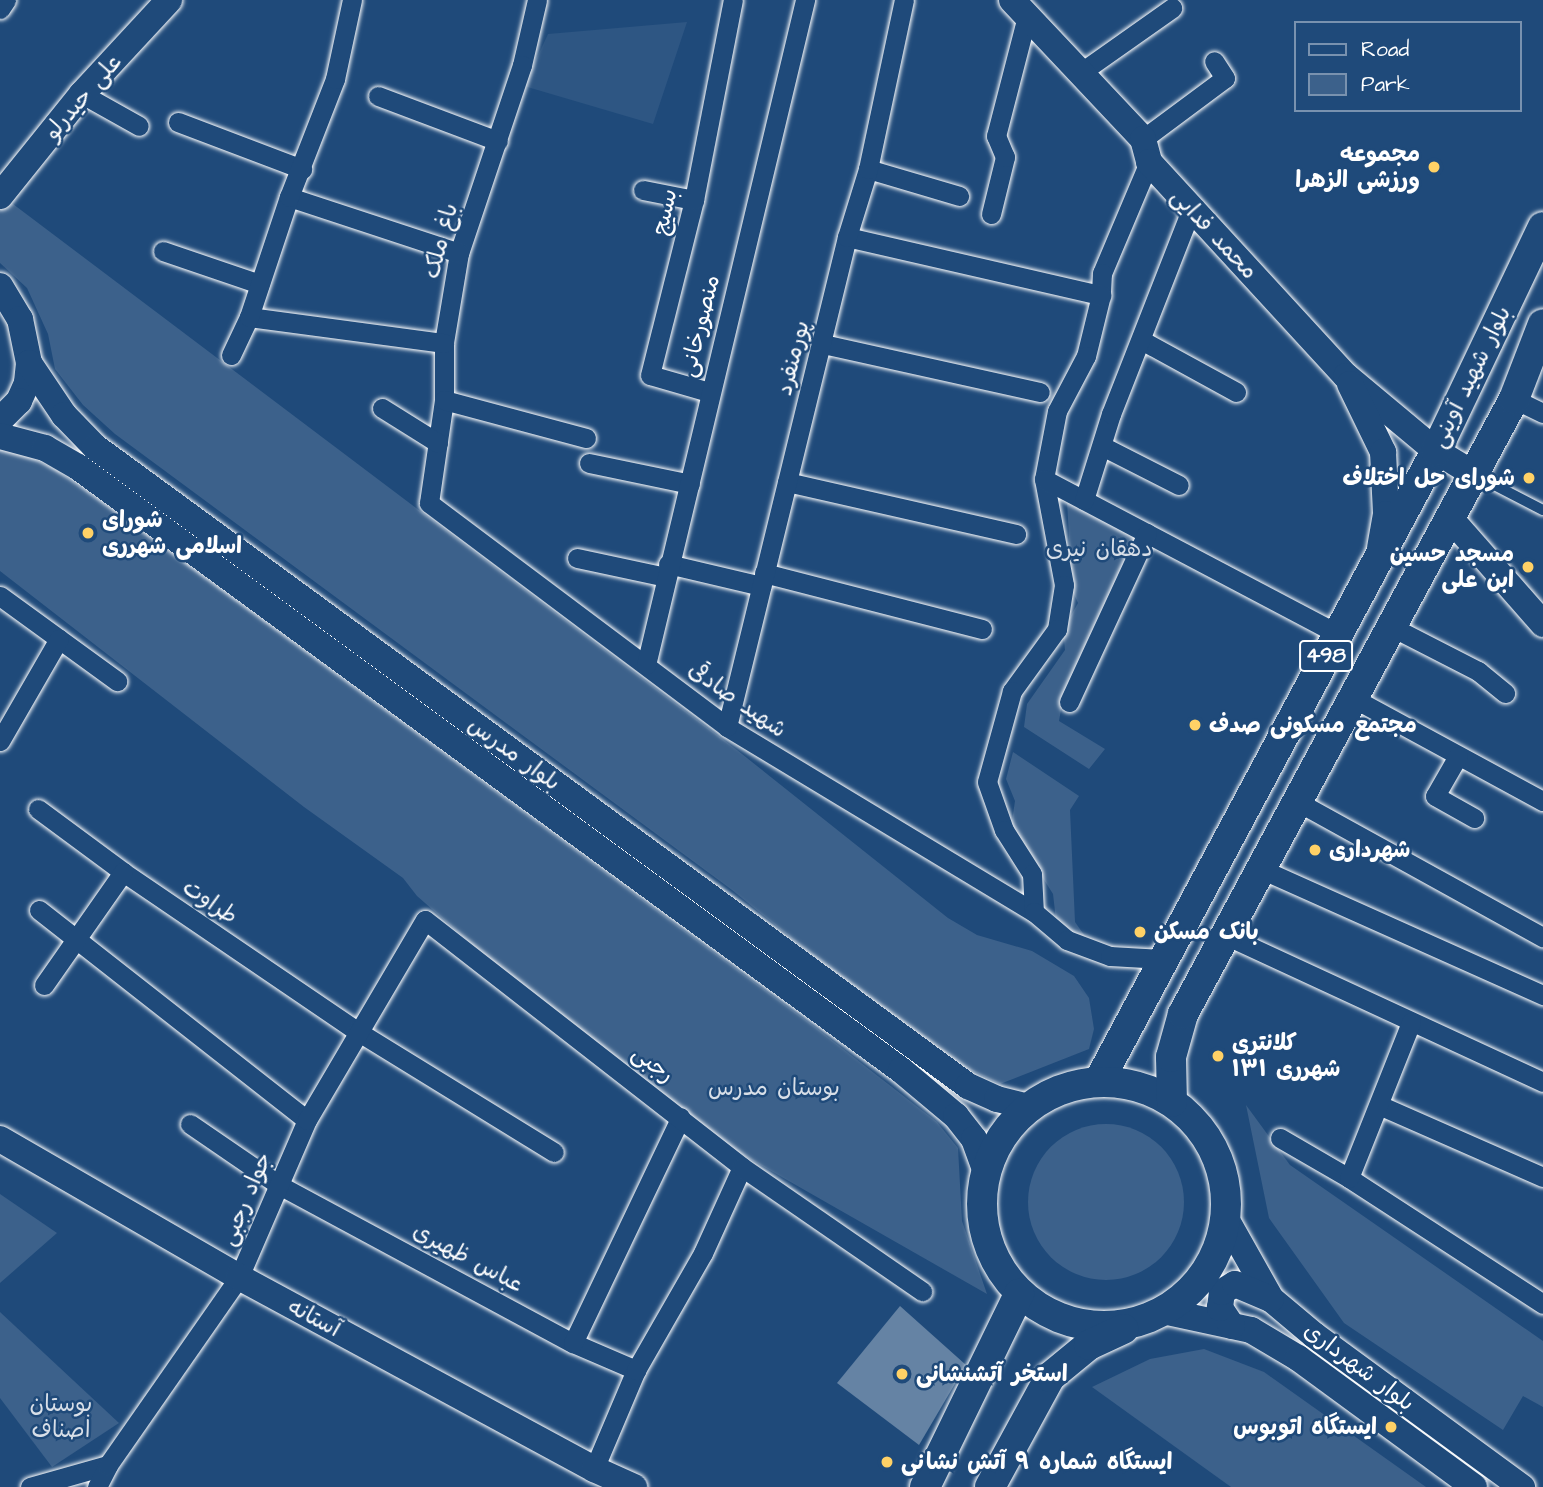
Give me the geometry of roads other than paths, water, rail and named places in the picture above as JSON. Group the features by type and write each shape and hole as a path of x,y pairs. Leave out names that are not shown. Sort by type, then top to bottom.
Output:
{"main road":[{"name":"علی حیدرلو","path":"0,197 82,94 169,0"},
{"name":"محمد فدایی","path":"1019,8 1080,73 1146,151 1191,210 1346,376 1436,452 1474,474"},
{"name":"بلوار شهید آوینی","path":"1099,1082 1162,959 1436,452 1543,227"},
{"path":"0,286 20,318 29,363 27,383 19,401 0,421"},
{"name":"بلوار شهید آوینی","path":"1172,1102 1171,1057 1183,1014 1514,398 1543,324"},
{"name":"بلوار مدرس","path":"29,363 64,415 95,447 957,1079 997,1099 1028,1107"},
{"path":"1346,376 1383,452 1386,514 1378,560"},
{"name":"بلوار مدرس","path":"0,436 45,448 78,467 889,1062 956,1116 974,1139 985,1170"},
{"path":"1451,517 1543,624"},
{"path":"990,1487 1050,1377 1089,1345 1154,1315 1186,1295 1206,1273 1219,1247 1226,1219 1225,1185 1215,1153 1197,1125 1172,1102 1137,1086 1099,1082 1061,1089 1028,1107 1001,1135 985,1170 980,1203 985,1236 998,1267 1019,1294 1041,1310 1066,1321 1092,1326 1119,1326 1154,1315"},
{"name":"آستانه","path":"0,1139 239,1277 594,1469 634,1487"},
{"name":"بلوار شهرداری","path":"1226,1219 1271,1299 1314,1335 1522,1487"},
{"path":"1232,1326 1220,1308 1222,1292 1235,1284 1248,1287 1271,1299"},
{"path":"925,1487 1019,1294"},
{"name":"بلوار شهرداری","path":"1154,1315 1251,1330 1298,1358 1474,1487"}],"street":[{"path":"0,9 6,0"},
{"path":"232,355 249,317 289,197 335,79 352,0"},
{"name":"باغ ملک","path":"429,503 444,400 444,344 459,253 522,65 537,0"},
{"name":"بسیج","path":"709,392 650,375 694,200 733,0"},
{"name":"منصورخانی","path":"646,665 690,484 709,392 805,0"},
{"name":"پورمنفرد","path":"727,727 823,344 847,237 868,169 904,0"},
{"path":"991,214 1004,158 996,136 1019,8"},
{"path":"1080,73 1172,8"},
{"path":"1034,912 1032,874 1004,830 987,782 1012,691 1057,629 1064,585 1044,479 1057,411 1086,356 1101,295 1101,273 1146,151 1225,78 1214,61"},
{"path":"82,94 139,126"},
{"path":"379,96 498,141"},
{"path":"178,122 302,169"},
{"path":"868,169 959,196"},
{"path":"643,190 694,200"},
{"path":"289,197 459,253"},
{"path":"1084,500 1111,414 1143,341 1150,314 1191,210"},
{"path":"847,237 1101,295"},
{"path":"163,251 260,284"},
{"path":"249,317 444,344"},
{"path":"1143,341 1236,392"},
{"path":"823,344 1040,392"},
{"path":"1514,398 1543,413"},
{"path":"444,400 586,438"},
{"path":"382,408 438,443"},
{"path":"1102,446 1179,485"},
{"path":"589,463 690,484"},
{"path":"1044,479 1338,634"},
{"path":"787,482 1016,534"},
{"name":"شهید صادقی","path":"429,503 727,727 1034,912 1067,940 1110,956 1162,959"},
{"path":"1069,702 1147,533"},
{"path":"577,558 762,580 982,629"},
{"path":"0,596 117,681"},
{"path":"1392,627 1478,671 1505,693"},
{"path":"0,741 59,639"},
{"path":"1353,698 1543,801"},
{"path":"1458,756 1435,796 1474,818"},
{"path":"1298,802 1543,937"},
{"name":"طراوت","path":"38,810 357,1031 554,1152"},
{"path":"1261,869 1543,995"},
{"path":"44,985 124,872"},
{"path":"39,910 307,1120"},
{"name":"جواد رجبی","path":"97,1487 108,1465 239,1277 307,1120 357,1031 425,920"},
{"name":"رجبی","path":"425,920 742,1167 922,1291"},
{"path":"1225,935 1543,1082"},
{"path":"1349,1178 1411,1022"},
{"path":"1379,1105 1543,1177"},
{"path":"573,1343 681,1117"},
{"name":"عباس ظهیری","path":"190,1124 279,1185 573,1343 636,1370"},
{"path":"1280,1138 1349,1178 1543,1304"},
{"path":"594,1469 636,1370 703,1253 742,1167"},
{"path":"30,1487 108,1465"}],"lane":[{"path":"1474,474 1543,510"}],"place":[{"name":"مجموعه ورزشی الزهرا","path":"1434,167"},
{"name":"شورای حل اختلاف","path":"1529,478"},
{"name":"شورای اسلامی شهرری","path":"88,533"},
{"name":"مسجد حسین ابن علی","path":"1528,567"},
{"name":"مجتمع مسکونی صدف","path":"1195,725"},
{"name":"شهرداری","path":"1315,850"},
{"name":"بانک مسکن","path":"1140,932"},
{"name":"کلانتری ۱۳۱ شهرری","path":"1218,1056"},
{"name":"استخر آتشنشانی","path":"902,1374"},
{"name":"ایستگاه اتوبوس","path":"1391,1427"},
{"name":"ایستگاه شماره ۹ آتش نشانی","path":"887,1462"}],"park label":[{"name":"دهقان نیری","path":"1099,549"},
{"name":"بوستان مدرس","path":"774,1088"},
{"name":"بوستان اصناف","path":"61,1417"}]}
